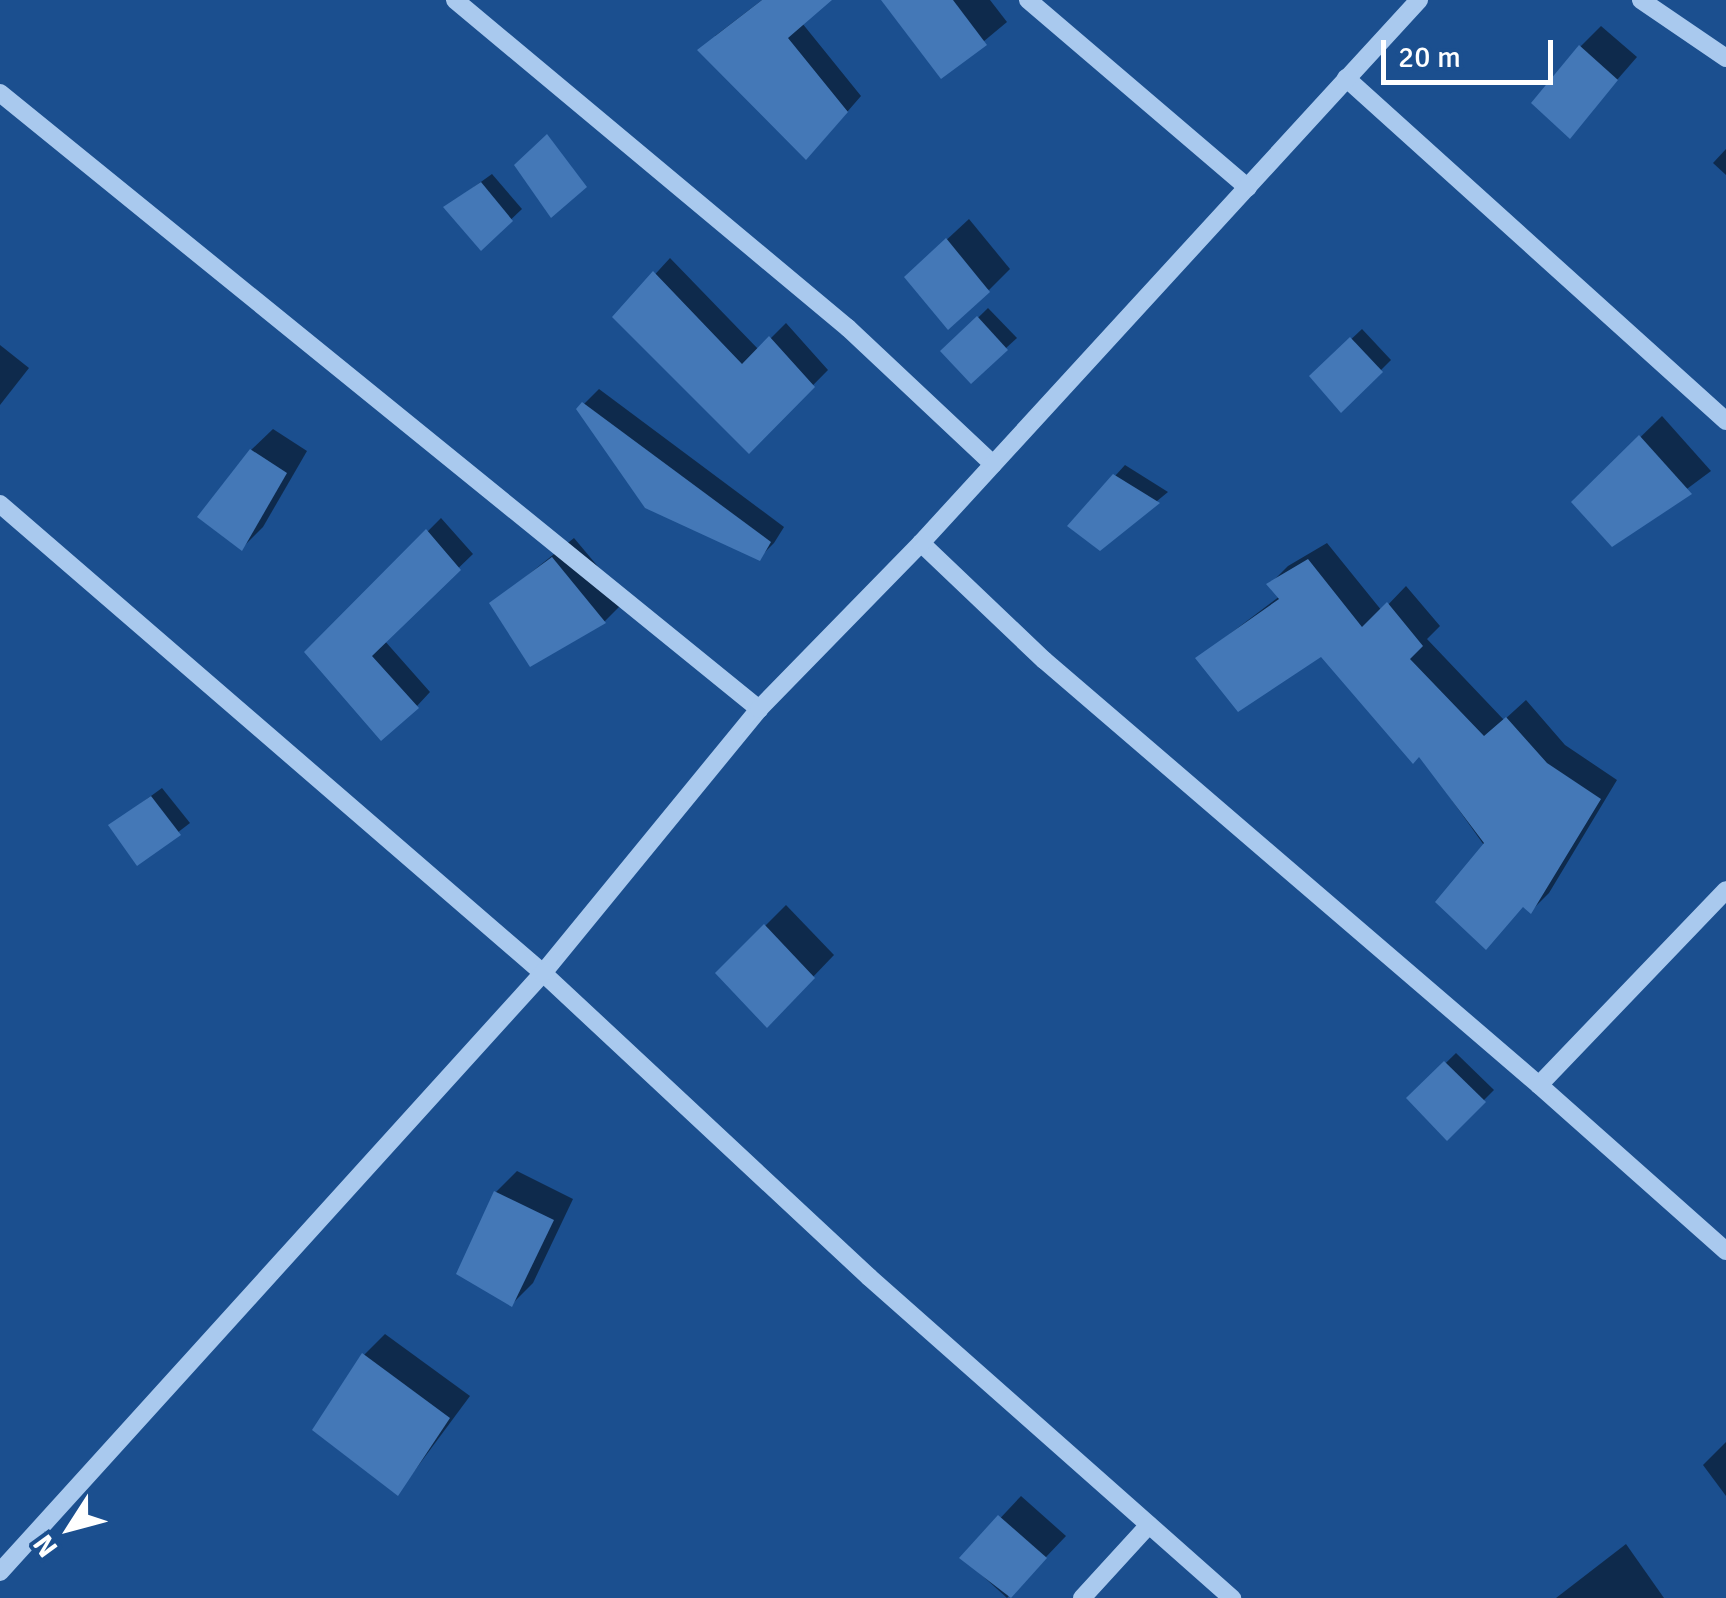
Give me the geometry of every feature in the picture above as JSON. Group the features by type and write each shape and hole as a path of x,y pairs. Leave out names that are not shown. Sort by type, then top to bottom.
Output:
{"street":[{"path":"456,0 848,328 992,464"},
{"path":"1028,0 1248,188"},
{"path":"0,1572 543,973 759,709 921,543 1420,0"},
{"path":"1641,0 1726,58"},
{"path":"1346,78 1726,420"},
{"path":"0,93 759,709"},
{"path":"0,504 543,973 1232,1598"},
{"path":"921,543 1044,660 1726,1250"},
{"path":"1539,1085 1726,890"},
{"path":"1082,1598 1149,1525"}],"building":[{"path":"762,0 832,0 788,38 848,112 806,160 697,50"},
{"path":"881,0 953,0 987,45 941,79"},
{"path":"1579,45 1618,80 1570,139 1531,103"},
{"path":"547,134 587,187 551,218 514,165"},
{"path":"481,182 513,221 481,251 443,207"},
{"path":"946,238 990,292 948,330 904,277"},
{"path":"653,271 742,364 769,336 815,387 749,454 612,317"},
{"path":"977,316 1008,350 971,384 940,351"},
{"path":"1350,337 1383,372 1341,413 1309,376"},
{"path":"582,402 771,542 760,561 645,508 576,409"},
{"path":"1639,435 1692,494 1612,547 1571,502"},
{"path":"250,449 287,473 242,551 197,517"},
{"path":"1113,474 1160,503 1100,551 1067,526"},
{"path":"426,529 461,570 372,656 419,708 381,741 304,652"},
{"path":"552,557 606,623 530,667 489,603"},
{"path":"1308,559 1362,627 1387,602 1423,646 1410,659 1484,736 1506,717 1547,763 1601,799 1531,914 1523,907 1486,950 1435,902 1484,843 1419,757 1413,764 1321,657 1238,712 1195,658 1279,599 1266,584"},
{"path":"151,796 181,835 137,866 108,825"},
{"path":"764,924 815,978 767,1028 715,973"},
{"path":"1444,1061 1486,1102 1447,1141 1406,1098"},
{"path":"494,1191 554,1220 512,1307 456,1274"},
{"path":"362,1353 450,1418 398,1496 312,1430"},
{"path":"998,1515 1047,1558 1011,1598 959,1558"}]}
